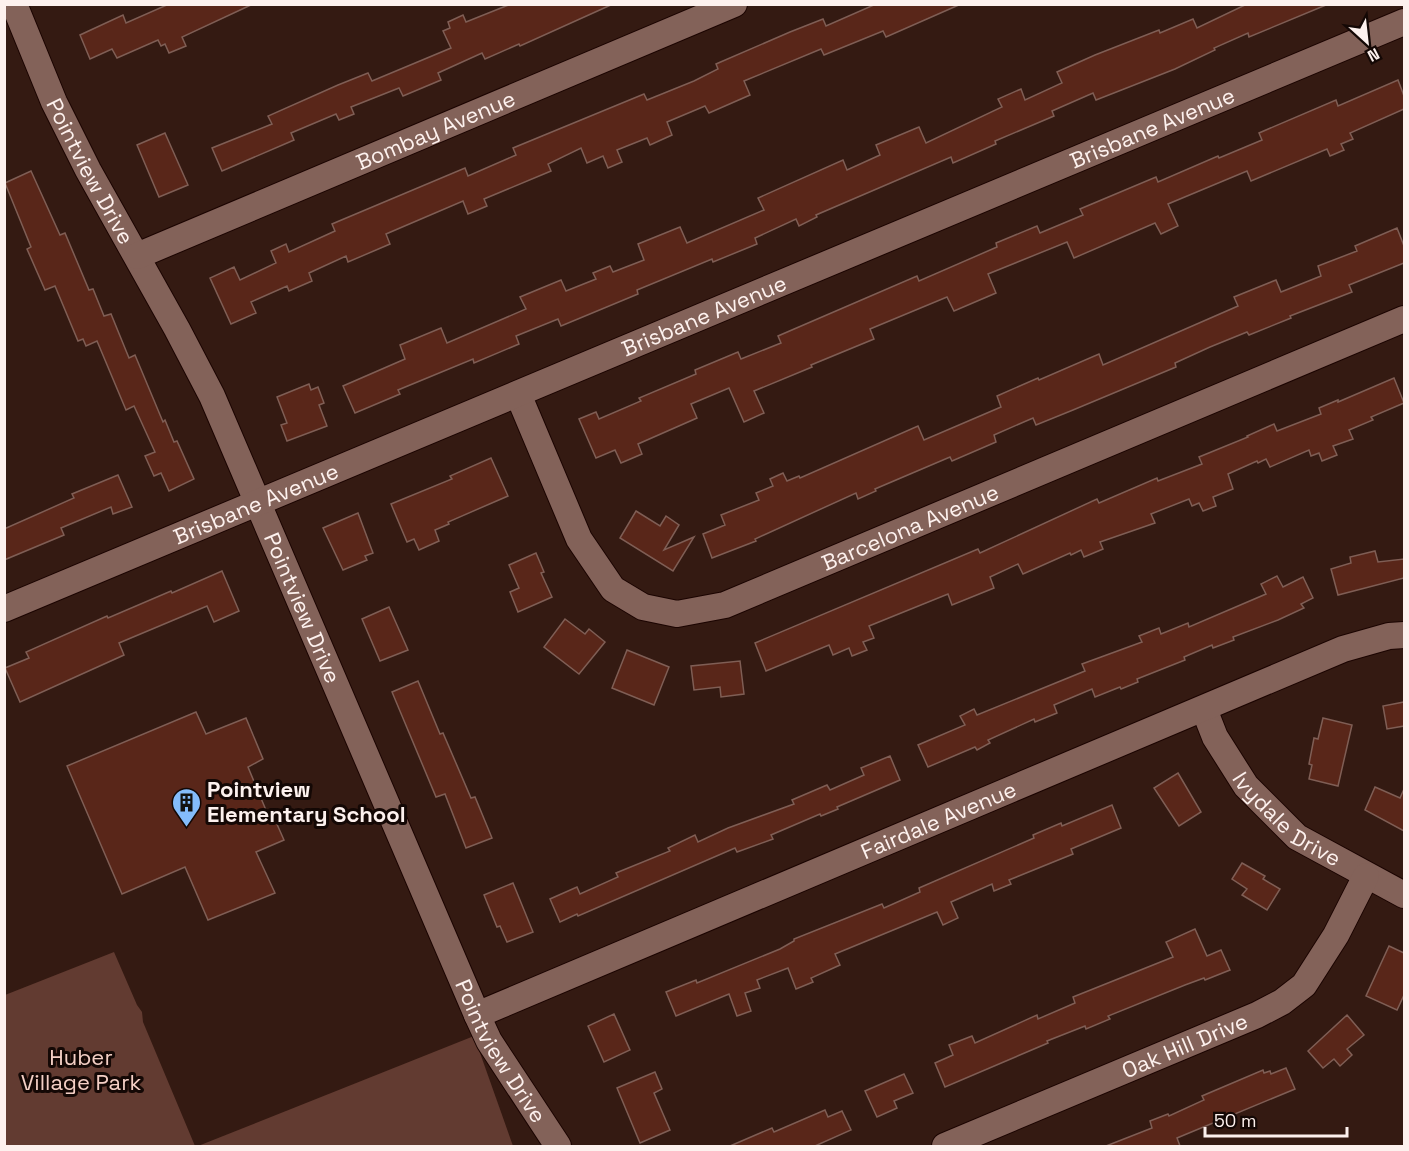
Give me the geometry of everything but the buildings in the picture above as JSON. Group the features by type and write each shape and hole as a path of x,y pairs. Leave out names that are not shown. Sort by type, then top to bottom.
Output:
{"street":[{"name":"Bombay Avenue","path":"137,256 734,4"},
{"name":"Pointview Drive","path":"13,6 54,102 88,170 212,396 489,1041 558,1146"},
{"name":"Brisbane Avenue","path":"4,609 1404,22"},
{"name":"Barcelona Avenue","path":"518,394 579,539 613,589 643,607 677,615 725,604 1404,319"},
{"name":"Fairdale Avenue","path":"477,1015 1343,649 1389,636 1404,635"},
{"name":"Ivydale Drive","path":"1204,709 1215,736 1246,786 1297,837 1404,895"},
{"name":"Oak Hill Drive","path":"945,1146 1257,1016 1282,1002 1304,985 1336,935 1366,876"}],"green space":[{"name":"Huber Village Park","path":"114,952 142,1012 143,1022 195,1146 5,1146 5,995"},
{"path":"474,1036 513,1146 198,1146"}],"place":[{"name":"Pointview Elementary School","path":"186,828"}]}
